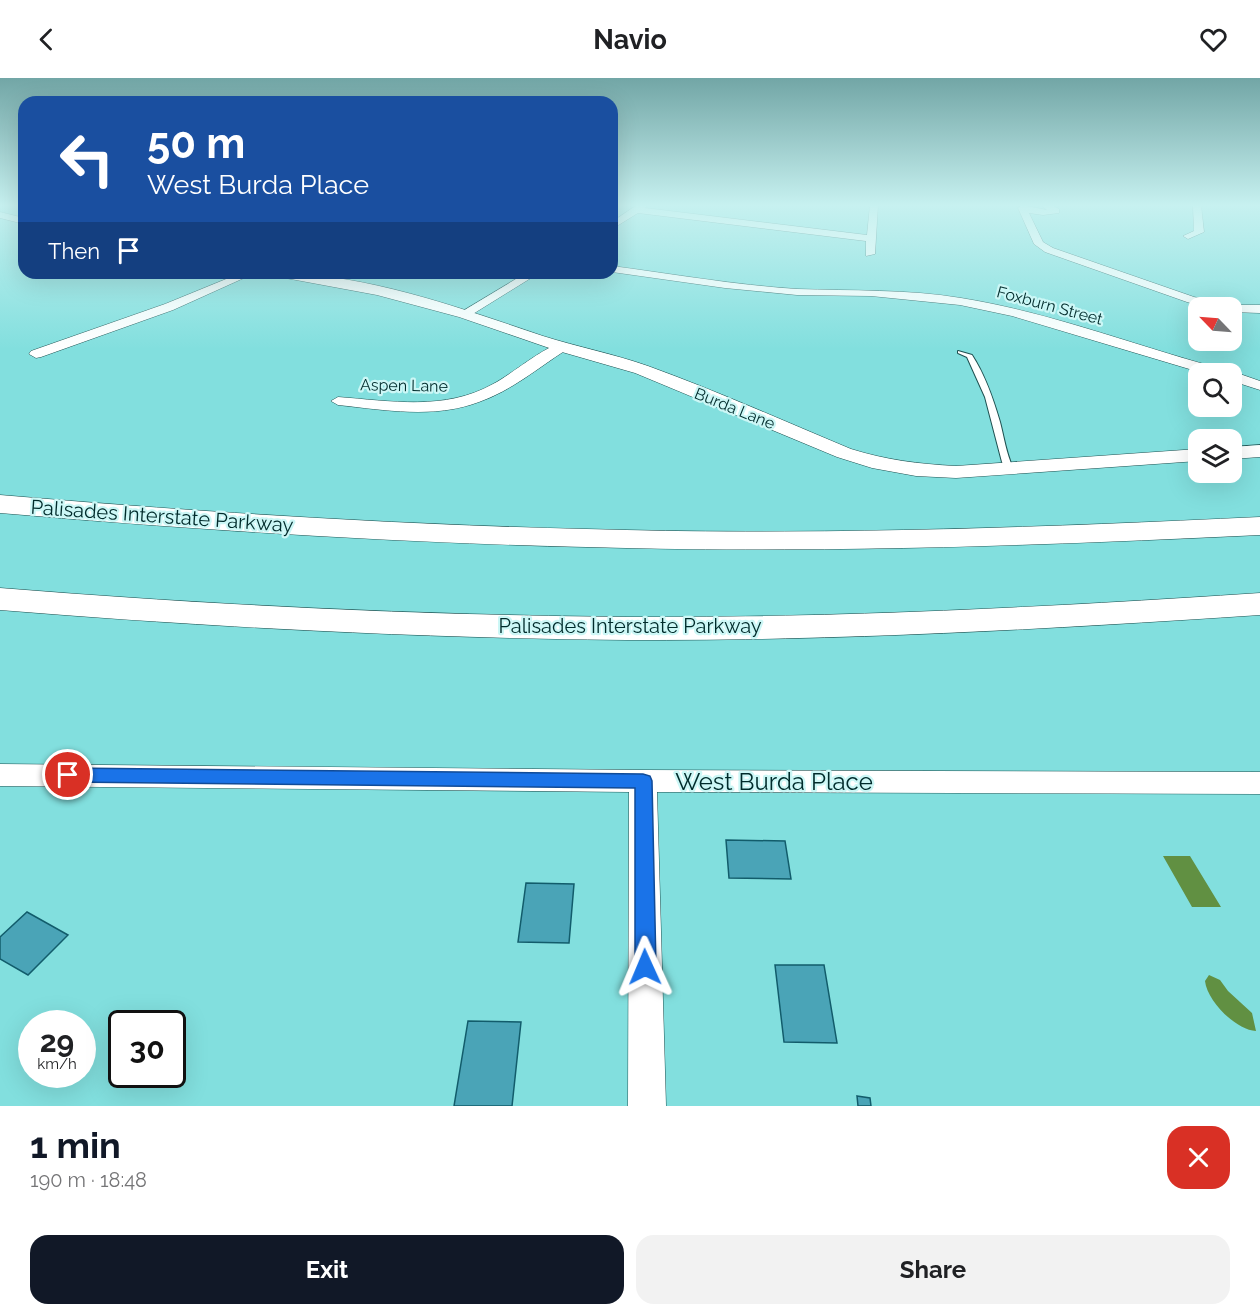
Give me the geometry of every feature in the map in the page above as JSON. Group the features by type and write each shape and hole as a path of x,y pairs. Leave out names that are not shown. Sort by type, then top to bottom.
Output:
{"highway":[{"name":"Palisades Interstate Parkway","path":"0,504 283,526 636,539 936,539 1260,526"},
{"name":"Palisades Interstate Parkway","path":"0,599 332,621 650,628 991,621 1260,604"}],"street":[{"path":"1057,253 1188,299"},
{"name":"Foxburn Street","path":"618,270 725,285 797,292 871,293 960,301 1015,313 1188,364"},
{"path":"36,354 169,307 236,279"},
{"name":"Burda Lane","path":"313,279 378,291 464,314 561,347 641,369 844,453 879,464 916,470 956,472 1188,457"},
{"path":"464,314 524,279"},
{"path":"1242,308 1260,309"},
{"name":"Aspen Lane","path":"338,401 426,406 466,401 491,391 561,347"},
{"path":"1242,380 1260,386"},
{"path":"1242,452 1260,451"},
{"name":"West Burda Place","path":"0,775 643,781 1260,783"},
{"path":"643,781 647,1106"}],"lane":[{"path":"960,352 970,356 977,367 997,424 1001,451 1009,468"}],"shaded area":[{"path":"1163,856 1190,856 1221,907 1192,907"},
{"path":"1209,975 1220,980 1228,991 1252,1013 1256,1031 1240,1026 1217,1005 1207,989 1205,981"}],"building":[{"path":"726,840 785,841 791,879 729,878"},
{"path":"526,883 574,884 569,943 518,942"},
{"path":"27,912 68,935 28,975 0,959 0,937"},
{"path":"775,965 824,965 837,1043 784,1042"},
{"path":"468,1021 521,1022 512,1106 454,1106"},
{"path":"857,1096 870,1098 871,1106 858,1106"}],"route":[{"path":"68,775 643,781 645,967"}]}
